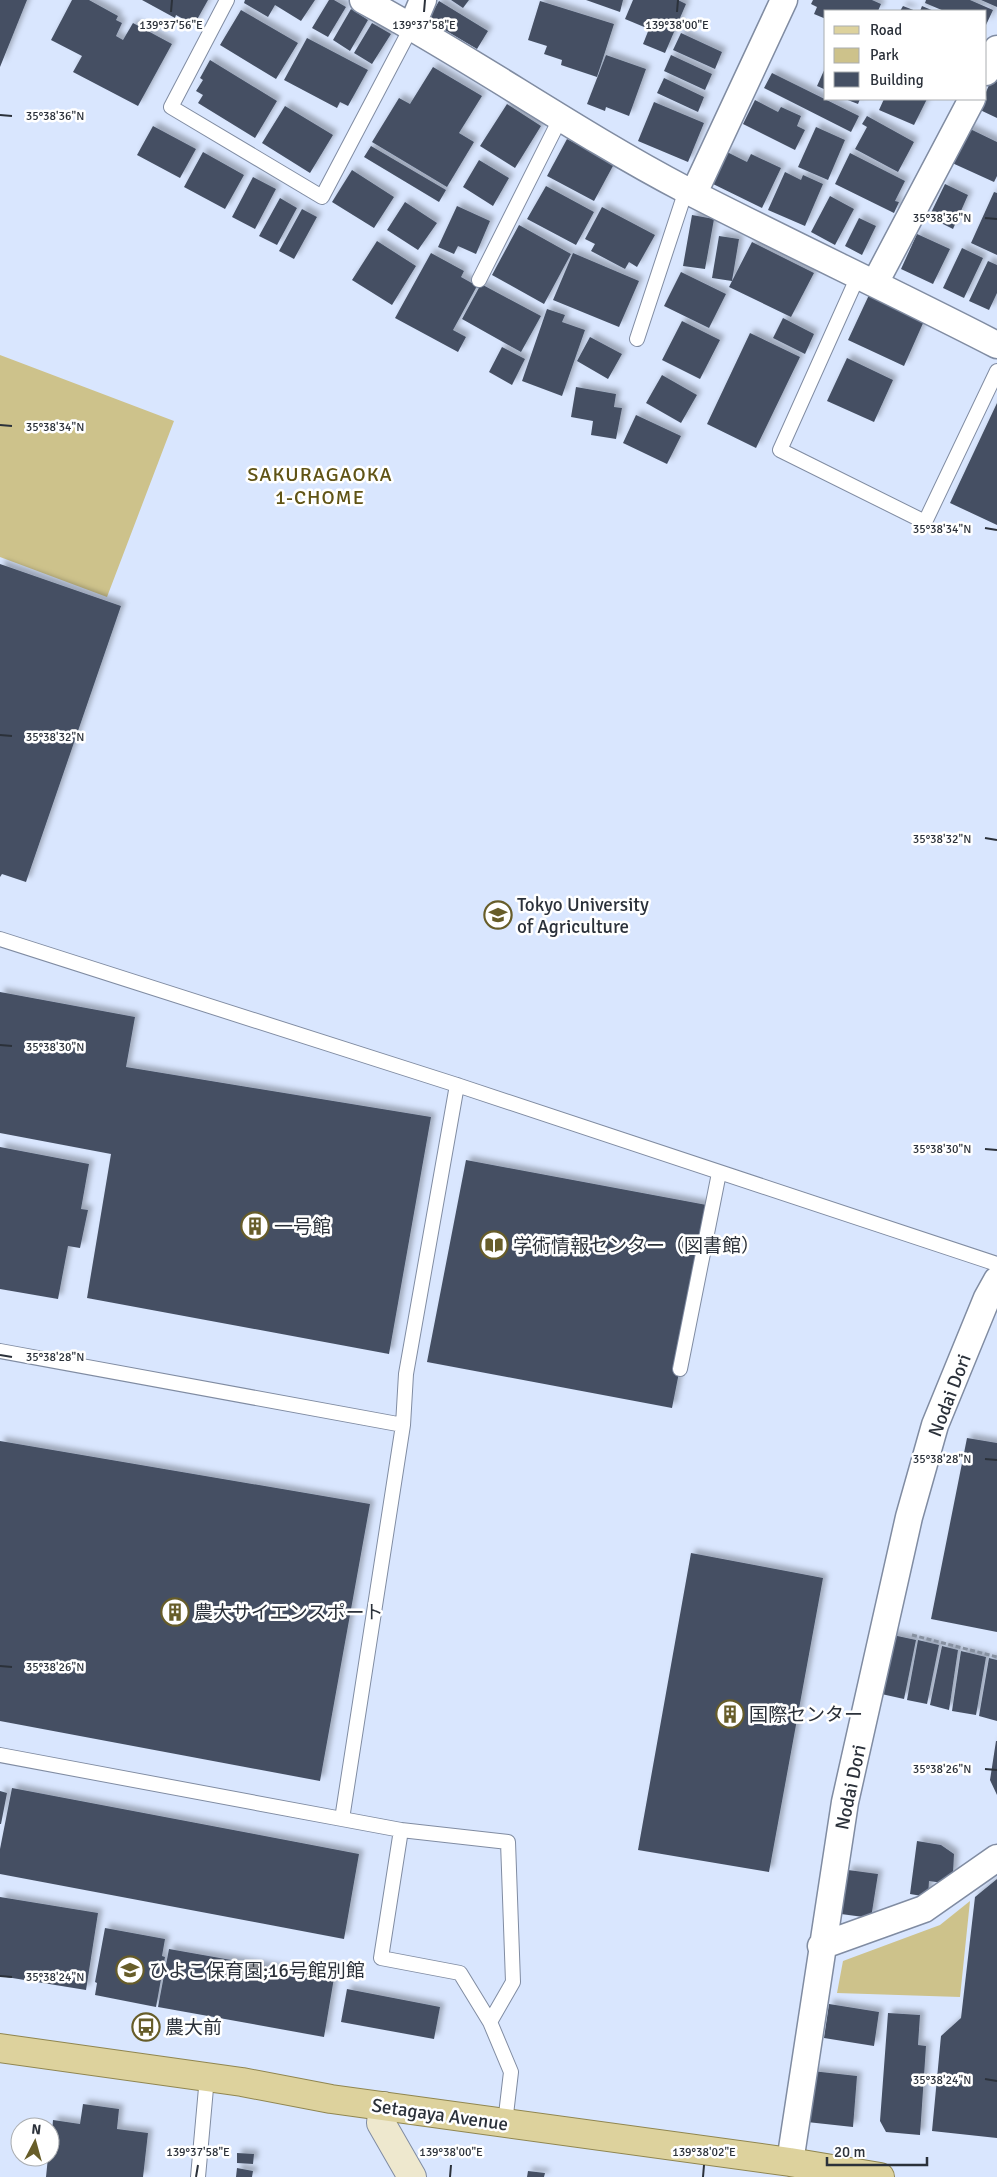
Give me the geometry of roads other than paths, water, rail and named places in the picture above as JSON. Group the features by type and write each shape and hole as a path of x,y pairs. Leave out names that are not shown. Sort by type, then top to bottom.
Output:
{"main road":[{"name":"Setagaya Avenue","path":"0,2048 207,2077 331,2099 790,2162 880,2177"}],"street":[{"path":"363,0 412,26 560,119 690,192 997,345"},
{"path":"412,26 423,0"},
{"path":"690,192 779,1"},
{"path":"987,70 997,49"},
{"path":"867,279 971,100"},
{"name":"Nodai Dori","path":"790,2162 821,1946 845,1802 909,1517 935,1425 987,1298 997,1280"},
{"path":"821,1946 924,1909 997,1858"},
{"path":"383,2106 381,2124 412,2177"}],"lane":[{"path":"227,0 171,107 322,197 412,26"},
{"path":"479,280 560,119"},
{"path":"637,339 690,192"},
{"path":"867,279 780,450 926,522 997,371"},
{"path":"0,939 457,1085 997,1264"},
{"path":"342,1819 403,1425 406,1374 457,1085"},
{"path":"680,1369 719,1173"},
{"path":"0,1351 403,1425"},
{"path":"0,1755 401,1830 508,1842 513,1982 490,2022"},
{"path":"401,1830 381,1958 460,1973 490,2022 511,2072 505,2123"},
{"path":"198,2177 207,2077"}],"place":[{"name":"Tokyo University of Agriculture","path":"498,915"},
{"name":"一号館","path":"255,1226"},
{"name":"学術情報センター（図書館）","path":"494,1245"},
{"name":"農大サイエンスポート","path":"175,1612"},
{"name":"国際センター","path":"730,1714"},
{"name":"ひよこ保育園;16号館別館","path":"130,1970"},
{"name":"農大前","path":"146,2027"}],"district":[{"name":"SAKURAGAOKA 1-CHOME","path":"320,486"}]}
